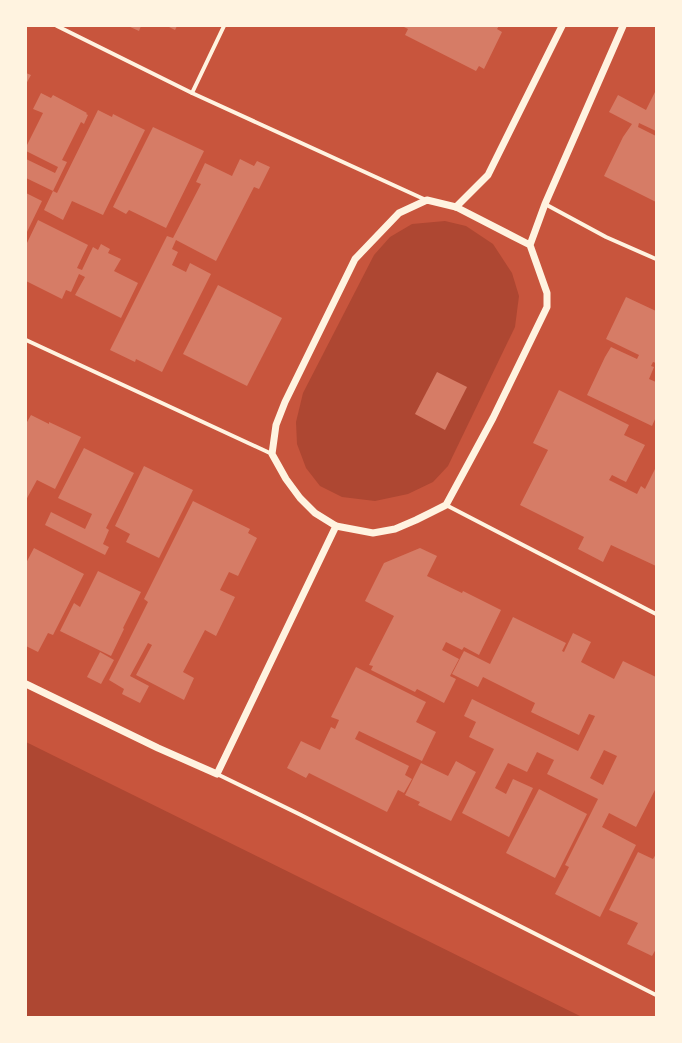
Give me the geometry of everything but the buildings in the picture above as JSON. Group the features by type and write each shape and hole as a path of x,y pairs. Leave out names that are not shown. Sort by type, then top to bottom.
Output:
{"street":[{"path":"57,26 192,93 427,200 456,208 530,245"},
{"path":"192,93 224,26"},
{"path":"456,208 488,175 562,26"},
{"path":"26,340 272,454 286,479 300,498 315,513 336,526 373,533 395,529 446,505 493,418 547,307 547,293 530,245 545,204 623,26"},
{"path":"272,454 276,425 285,402 355,259 400,213 427,200"},
{"path":"545,204 606,236 656,258"},
{"path":"446,505 656,614"},
{"path":"217,774 336,526"},
{"path":"26,684 301,815 656,994"}],"shaded area":[{"path":"445,221 466,226 493,244 512,273 519,296 515,327 448,466 433,482 408,494 375,501 342,497 320,486 306,468 297,444 296,422 303,393 374,255 390,237 412,224"},
{"path":"26,742 582,1017 26,1017"}]}
